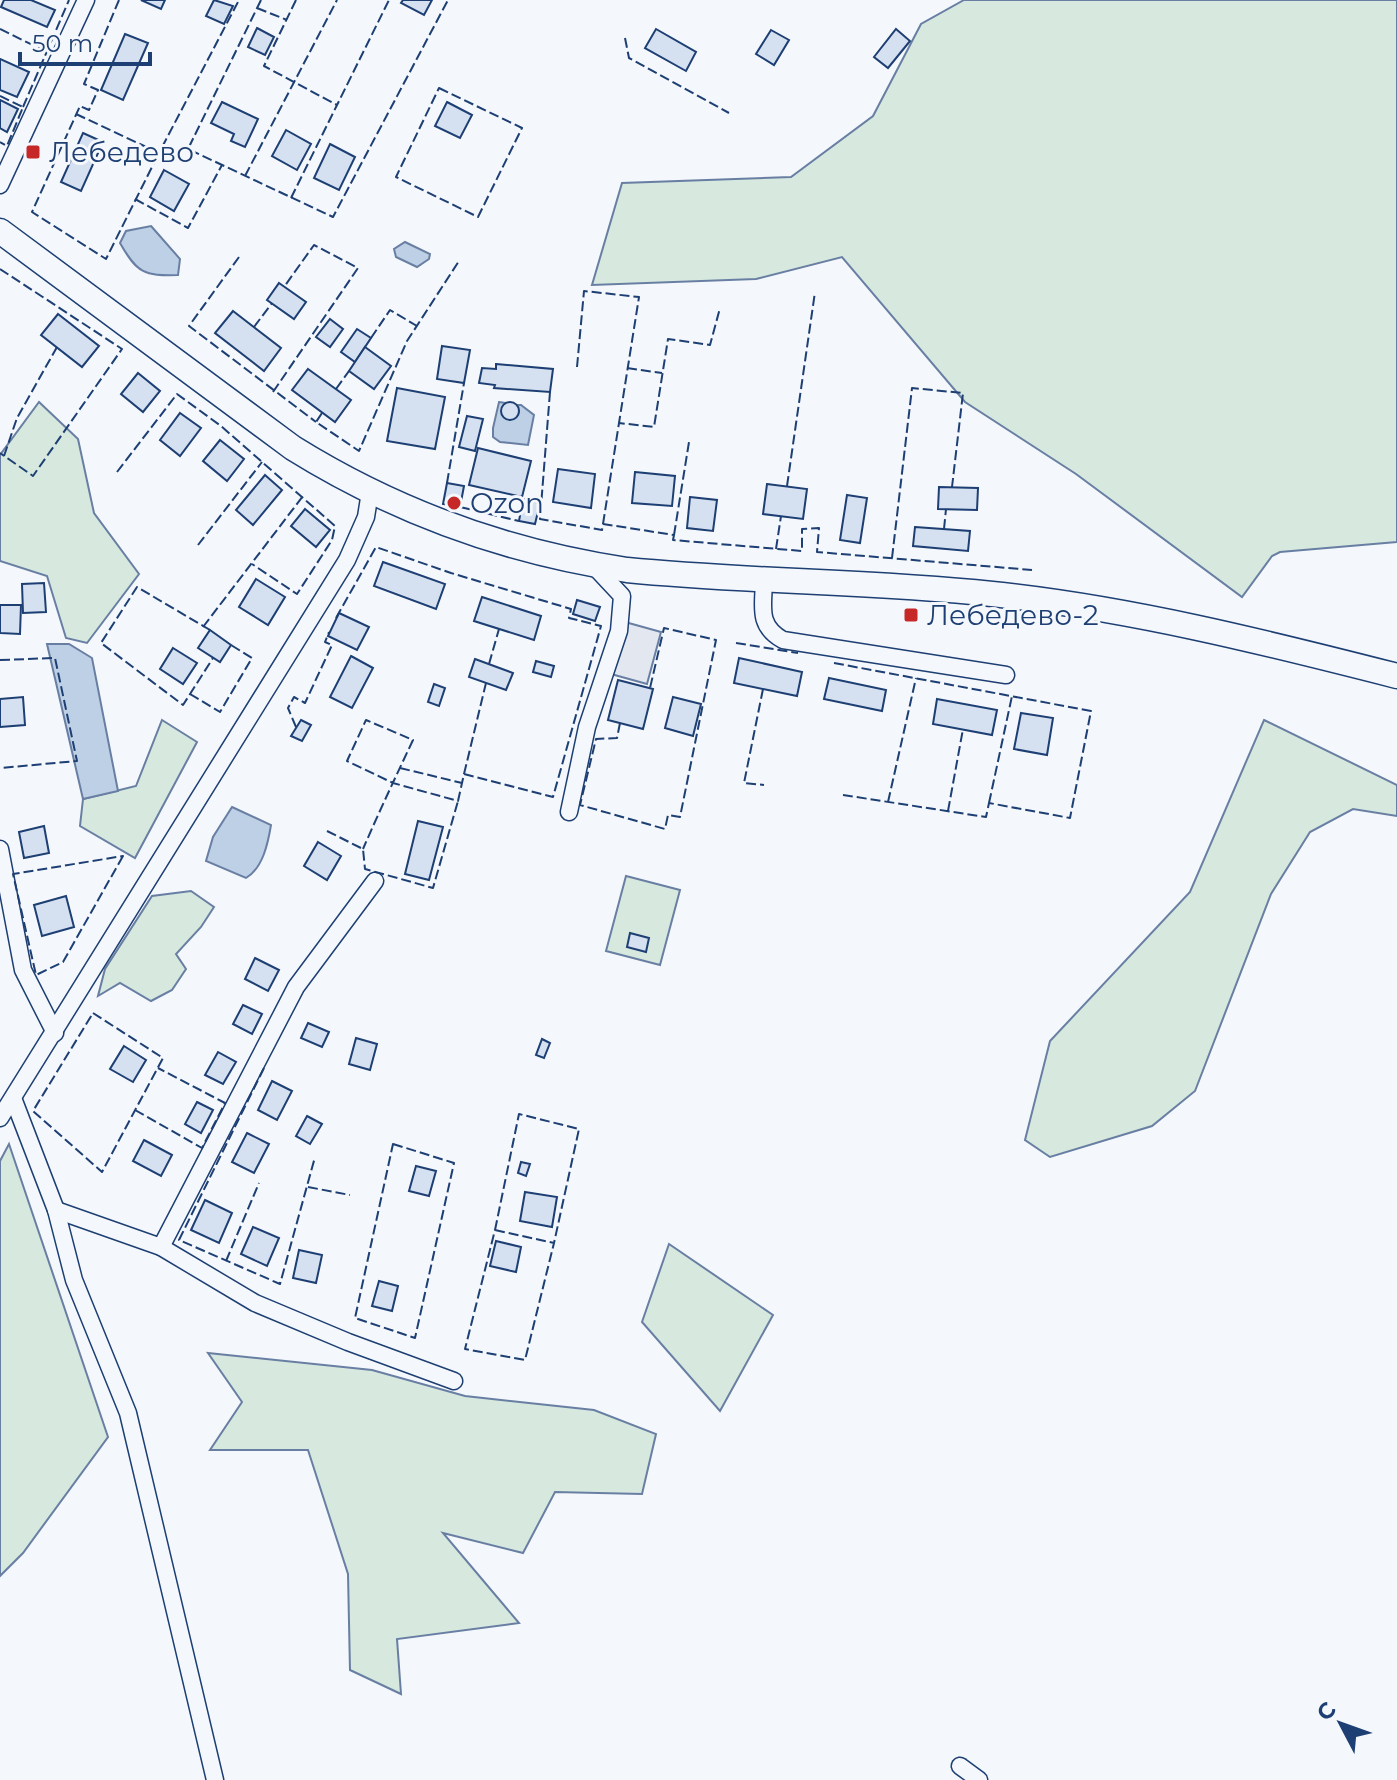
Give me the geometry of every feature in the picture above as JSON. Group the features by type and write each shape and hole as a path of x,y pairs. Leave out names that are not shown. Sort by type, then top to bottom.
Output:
{"main road":[{"path":"0,232 117,315 268,431 318,464 419,515 482,538 547,556 654,572 956,591 1059,603 1251,641 1397,676"}],"street":[{"path":"0,185 86,0"},
{"path":"0,1118 347,560 366,517 370,492"},
{"path":"569,812 587,727 619,631 622,596 593,565"},
{"path":"764,578 764,622 769,632 783,640 1006,675"},
{"path":"0,849 23,970 55,1033"},
{"path":"161,1247 296,987 375,881"},
{"path":"13,1098 56,1210 74,1280 128,1413 215,1780"},
{"path":"56,1210 161,1247 255,1303 454,1381"},
{"path":"960,1766 979,1780"}],"shaded area":[{"path":"964,0 1397,0 1397,542 1280,552 1272,556 1242,597 1076,474 965,402 842,257 756,279 592,285 622,183 791,177 873,116 921,24"},
{"path":"39,402 78,439 94,513 139,574 87,643 66,638 47,576 0,561 0,455"},
{"path":"625,622 661,632 647,684 611,674"},
{"path":"162,720 197,742 135,858 80,826 83,799 136,786"},
{"path":"1264,720 1397,785 1397,816 1353,809 1310,832 1271,894 1195,1091 1152,1126 1050,1157 1025,1140 1050,1041 1190,892"},
{"path":"626,876 680,890 660,965 606,951"},
{"path":"191,891 214,907 201,927 176,954 186,969 172,990 151,1001 120,983 98,996 105,969 152,896"},
{"path":"9,1144 108,1437 23,1553 0,1576 0,1161"},
{"path":"669,1244 773,1315 720,1411 642,1322"},
{"path":"208,1353 372,1370 465,1396 594,1410 656,1434 642,1494 555,1492 523,1553 443,1533 519,1623 397,1639 401,1694 350,1670 348,1574 308,1450 210,1450 242,1402"}],"water":[{"path":"151,226 180,259 178,275 143,271 131,261 120,243 126,231"},
{"path":"405,242 430,254 429,259 417,267 396,257 394,249"},
{"path":"499,402 506,403 502,413 508,419 516,417 518,405 534,415 528,445 500,442 493,437"},
{"path":"47,644 69,644 92,658 118,791 83,799"},
{"path":"232,807 271,825 261,862 246,878 206,861 213,837"}],"building":[{"path":"4,0 31,0 55,10 47,27 1,7"},
{"path":"141,0 165,0 161,9"},
{"path":"214,0 233,6 224,24 206,16"},
{"path":"403,0 432,0 424,15 401,3"},
{"path":"257,28 274,37 265,55 248,47"},
{"path":"656,29 696,52 686,71 645,48"},
{"path":"896,29 910,41 888,68 874,57"},
{"path":"771,30 789,40 774,65 756,54"},
{"path":"125,34 148,43 123,100 101,90"},
{"path":"0,59 29,72 17,97 0,90"},
{"path":"0,100 18,109 7,132 0,128"},
{"path":"222,102 258,119 245,147 231,141 234,134 211,123"},
{"path":"447,102 472,115 460,138 435,126"},
{"path":"286,130 311,144 297,170 272,156"},
{"path":"83,133 103,142 81,191 61,182"},
{"path":"330,144 355,157 339,190 314,178"},
{"path":"164,170 189,184 174,211 150,197"},
{"path":"279,283 306,302 294,319 267,300"},
{"path":"233,311 281,348 264,371 215,333"},
{"path":"58,314 99,346 82,367 41,335"},
{"path":"330,319 343,329 330,347 316,337"},
{"path":"357,329 371,338 355,362 341,352"},
{"path":"442,346 470,350 464,383 437,379"},
{"path":"365,347 391,366 374,389 349,371"},
{"path":"496,364 553,369 550,392 494,388 495,385 479,383 482,368 496,369"},
{"path":"308,369 351,400 335,422 292,390"},
{"path":"138,373 160,391 143,412 121,394"},
{"path":"397,388 445,397 435,449 387,441"},
{"path":"510,402 519,411 510,420 501,411"},
{"path":"180,413 201,428 180,456 160,440"},
{"path":"467,416 483,419 475,451 459,447"},
{"path":"220,440 244,459 227,481 203,461"},
{"path":"478,448 531,461 522,497 469,485"},
{"path":"558,469 595,474 591,508 553,502"},
{"path":"635,472 675,476 672,506 632,503"},
{"path":"265,475 282,490 253,525 236,510"},
{"path":"447,483 464,486 460,507 443,504"},
{"path":"767,484 807,489 803,519 763,514"},
{"path":"939,487 978,488 977,510 938,509"},
{"path":"847,495 867,498 860,543 840,540"},
{"path":"690,497 717,500 713,531 687,528"},
{"path":"523,499 540,503 535,524 519,521"},
{"path":"305,509 330,530 316,547 291,526"},
{"path":"915,527 970,531 968,551 913,546"},
{"path":"383,562 445,584 436,609 374,586"},
{"path":"256,579 285,597 268,625 239,607"},
{"path":"44,583 46,612 23,613 22,584"},
{"path":"482,597 541,616 534,640 474,621"},
{"path":"577,600 600,607 595,621 573,614"},
{"path":"0,605 21,605 20,634 0,633"},
{"path":"339,613 369,627 357,650 328,636"},
{"path":"210,630 231,645 220,662 198,648"},
{"path":"173,648 197,663 183,684 160,669"},
{"path":"351,656 373,668 352,708 330,697"},
{"path":"739,658 802,672 797,696 734,683"},
{"path":"475,659 513,673 506,690 469,677"},
{"path":"536,661 554,666 551,677 533,672"},
{"path":"829,678 886,690 882,711 824,699"},
{"path":"618,680 653,689 643,729 608,720"},
{"path":"434,684 445,688 439,706 428,702"},
{"path":"23,697 25,725 0,727 0,699"},
{"path":"673,697 701,704 693,736 665,728"},
{"path":"937,699 997,710 992,735 933,724"},
{"path":"1021,713 1053,718 1047,755 1014,749"},
{"path":"301,720 311,725 302,741 291,736"},
{"path":"418,821 443,827 429,880 405,874"},
{"path":"44,826 49,853 24,858 19,832"},
{"path":"318,842 341,856 327,880 304,866"},
{"path":"66,896 74,927 42,936 34,905"},
{"path":"630,933 649,938 646,952 627,947"},
{"path":"255,958 279,970 268,991 245,979"},
{"path":"243,1005 262,1014 252,1034 233,1024"},
{"path":"308,1023 329,1032 322,1047 301,1038"},
{"path":"356,1038 377,1044 370,1070 349,1064"},
{"path":"542,1039 550,1043 544,1058 536,1055"},
{"path":"124,1046 146,1060 133,1082 110,1069"},
{"path":"218,1052 236,1062 223,1084 205,1075"},
{"path":"272,1081 292,1091 277,1120 258,1110"},
{"path":"197,1102 213,1110 201,1133 185,1124"},
{"path":"307,1116 322,1124 310,1144 296,1136"},
{"path":"247,1133 269,1144 254,1173 232,1162"},
{"path":"144,1140 172,1155 161,1176 133,1161"},
{"path":"521,1162 530,1164 526,1176 518,1173"},
{"path":"416,1166 436,1171 429,1196 409,1191"},
{"path":"525,1192 557,1197 552,1227 520,1221"},
{"path":"205,1200 232,1213 219,1243 191,1230"},
{"path":"253,1227 279,1238 267,1266 241,1254"},
{"path":"496,1241 521,1247 516,1272 490,1266"},
{"path":"299,1250 322,1255 316,1283 293,1278"},
{"path":"379,1281 398,1286 392,1311 372,1306"}],"fence":[{"path":"23,107 69,0"},
{"path":"119,0 84,84 98,90 89,110 80,106 32,212 106,259 159,153"},
{"path":"76,114 159,153 239,0"},
{"path":"261,0 188,149 333,217 448,0"},
{"path":"296,0 264,66 337,105"},
{"path":"245,176 337,0"},
{"path":"291,198 389,0"},
{"path":"257,8 287,20"},
{"path":"0,29 47,52"},
{"path":"625,38 629,58 729,113"},
{"path":"439,88 522,128 478,217 396,177 439,88"},
{"path":"0,96 23,107 7,146 0,142"},
{"path":"135,199 188,228 222,165"},
{"path":"273,392 358,268 314,245 284,287"},
{"path":"239,257 189,326 316,422"},
{"path":"322,413 316,422 359,451 407,341 459,261"},
{"path":"0,269 122,349 33,476 0,453"},
{"path":"577,367 584,291 639,297 619,423"},
{"path":"787,486 815,292"},
{"path":"254,327 272,303"},
{"path":"603,524 619,423 654,427 668,339 710,345 720,308"},
{"path":"371,338 390,310 417,326"},
{"path":"4,456 17,418 57,347"},
{"path":"627,368 662,373"},
{"path":"336,389 349,371"},
{"path":"447,483 464,383"},
{"path":"892,558 912,388 963,393 952,487"},
{"path":"550,392 540,519 602,530 603,524 674,535 673,540 802,551 802,529 819,528 817,552 1032,570"},
{"path":"117,472 177,394 221,426 335,526 332,540 297,594 252,564"},
{"path":"674,535 689,442"},
{"path":"198,545 262,462"},
{"path":"203,627 303,496"},
{"path":"460,507 519,521"},
{"path":"944,529 946,509"},
{"path":"776,549 781,516"},
{"path":"336,618 376,547 571,609 569,618 601,626 553,797 464,774 458,801 393,783 347,761 366,720 413,740 394,781 388,794 381,808 363,849"},
{"path":"210,630 137,587 101,643 183,705 213,658"},
{"path":"620,723 617,738 596,739 580,805 665,829 668,815 680,817 716,640 664,628 650,688"},
{"path":"489,664 499,629"},
{"path":"296,727 288,708 294,697 305,703 332,645 325,642 329,632"},
{"path":"736,643 798,653"},
{"path":"190,694 220,712 252,658 231,645"},
{"path":"0,660 55,658 77,761 0,768"},
{"path":"834,663 1091,711 1070,818 989,803 986,817 843,795"},
{"path":"888,802 916,678"},
{"path":"464,774 486,683"},
{"path":"763,689 744,783 764,785"},
{"path":"989,803 1012,696"},
{"path":"948,811 963,729"},
{"path":"400,768 462,783"},
{"path":"327,831 363,849 365,869 433,888 458,801"},
{"path":"123,856 63,962 36,975 13,874 123,856"},
{"path":"93,1013 163,1058 102,1172 33,1111 93,1013"},
{"path":"135,1110 202,1148 225,1103 158,1068"},
{"path":"264,1068 179,1240 280,1284 315,1157"},
{"path":"495,1230 519,1114 579,1129 554,1243"},
{"path":"393,1144 454,1163 415,1338 355,1318 393,1144"},
{"path":"226,1261 259,1183"},
{"path":"308,1187 350,1195"},
{"path":"495,1230 554,1243 525,1360 465,1349 495,1230"}],"place":[{"name":"Лебедево","path":"33,152"},
{"name":"Ozon","path":"454,503"},
{"name":"Лебедево-2","path":"911,615"}]}
